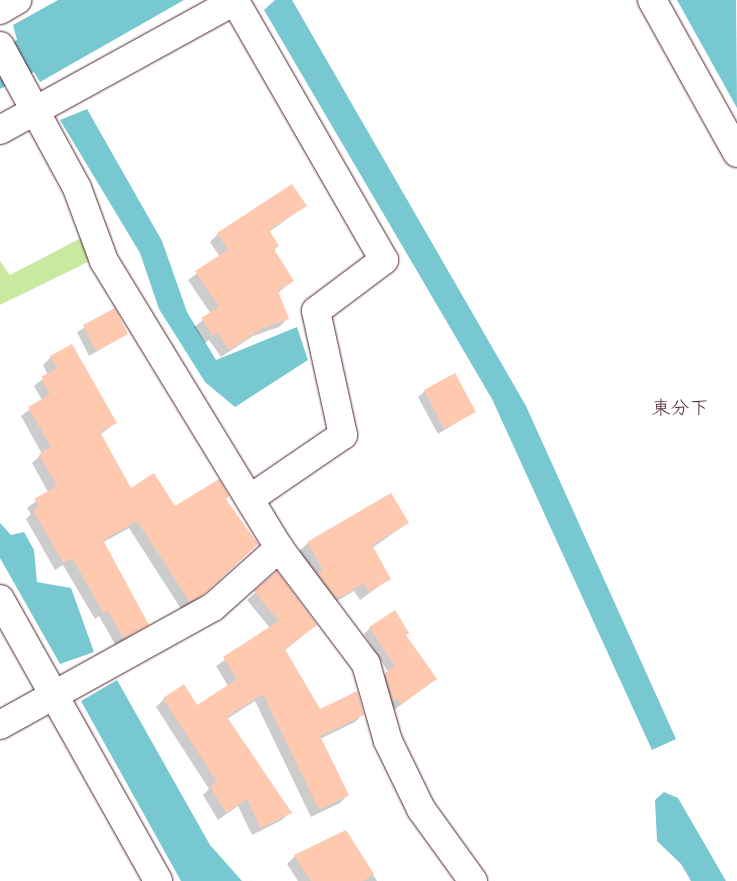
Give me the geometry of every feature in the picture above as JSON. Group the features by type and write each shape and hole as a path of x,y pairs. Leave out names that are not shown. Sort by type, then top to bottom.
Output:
{"street":[{"path":"0,10 17,0"},
{"path":"0,130 28,100 235,0 384,260 316,311 343,436 251,498"},
{"path":"652,0 737,153"},
{"path":"0,46 77,188 104,261 251,498 279,548 366,664 388,741 421,809 473,881"},
{"path":"0,725 213,607 279,548"},
{"path":"0,599 158,881"}],"green space":[{"path":"81,238 94,259 0,305 0,261 10,275"}],"water":[{"path":"58,0 184,0 40,82 34,72 0,89 0,50 17,40 13,25"},
{"path":"275,0 292,0 526,406 676,739 652,750 492,399 264,10"},
{"path":"677,0 736,0 737,108"},
{"path":"87,109 162,241 187,312 216,360 297,327 308,360 235,407 205,382 159,309 140,253 60,120"},
{"path":"0,523 11,535 24,532 34,550 37,582 71,588 94,652 60,664 0,558"},
{"path":"117,680 210,845 242,881 181,881 81,701"},
{"path":"664,792 678,798 726,881 691,881 681,864 657,841 655,800"}],"building":[{"path":"292,184 307,206 269,230 279,246 274,249 294,281 278,291 289,319 263,328 229,350 218,333 213,336 201,318 219,307 195,271 228,250 217,233"},
{"path":"115,308 128,334 96,351 83,325"},
{"path":"72,344 117,423 100,432 131,488 154,473 175,506 219,479 229,496 226,499 258,544 204,594 190,602 137,521 103,540 149,625 124,639 107,610 103,612 72,558 63,563 33,510 39,507 34,499 57,486 39,454 51,447 28,407 50,394 41,377 57,368 50,356"},
{"path":"455,373 476,412 444,429 424,390"},
{"path":"391,493 409,523 372,545 391,579 369,592 364,583 337,599 318,574 323,570 307,542"},
{"path":"277,571 317,625 285,649 320,709 357,691 364,715 320,736 349,795 319,810 263,694 227,717 292,813 260,828 247,799 226,813 210,786 217,782 163,698 184,684 197,705 237,679 223,657 279,621 254,591"},
{"path":"395,610 409,633 406,635 437,679 401,704 397,699 393,701 385,673 395,666 369,627"},
{"path":"346,830 374,874 363,881 311,881 294,855"}],"district":[{"name":"東分下","path":"680,408"}]}
